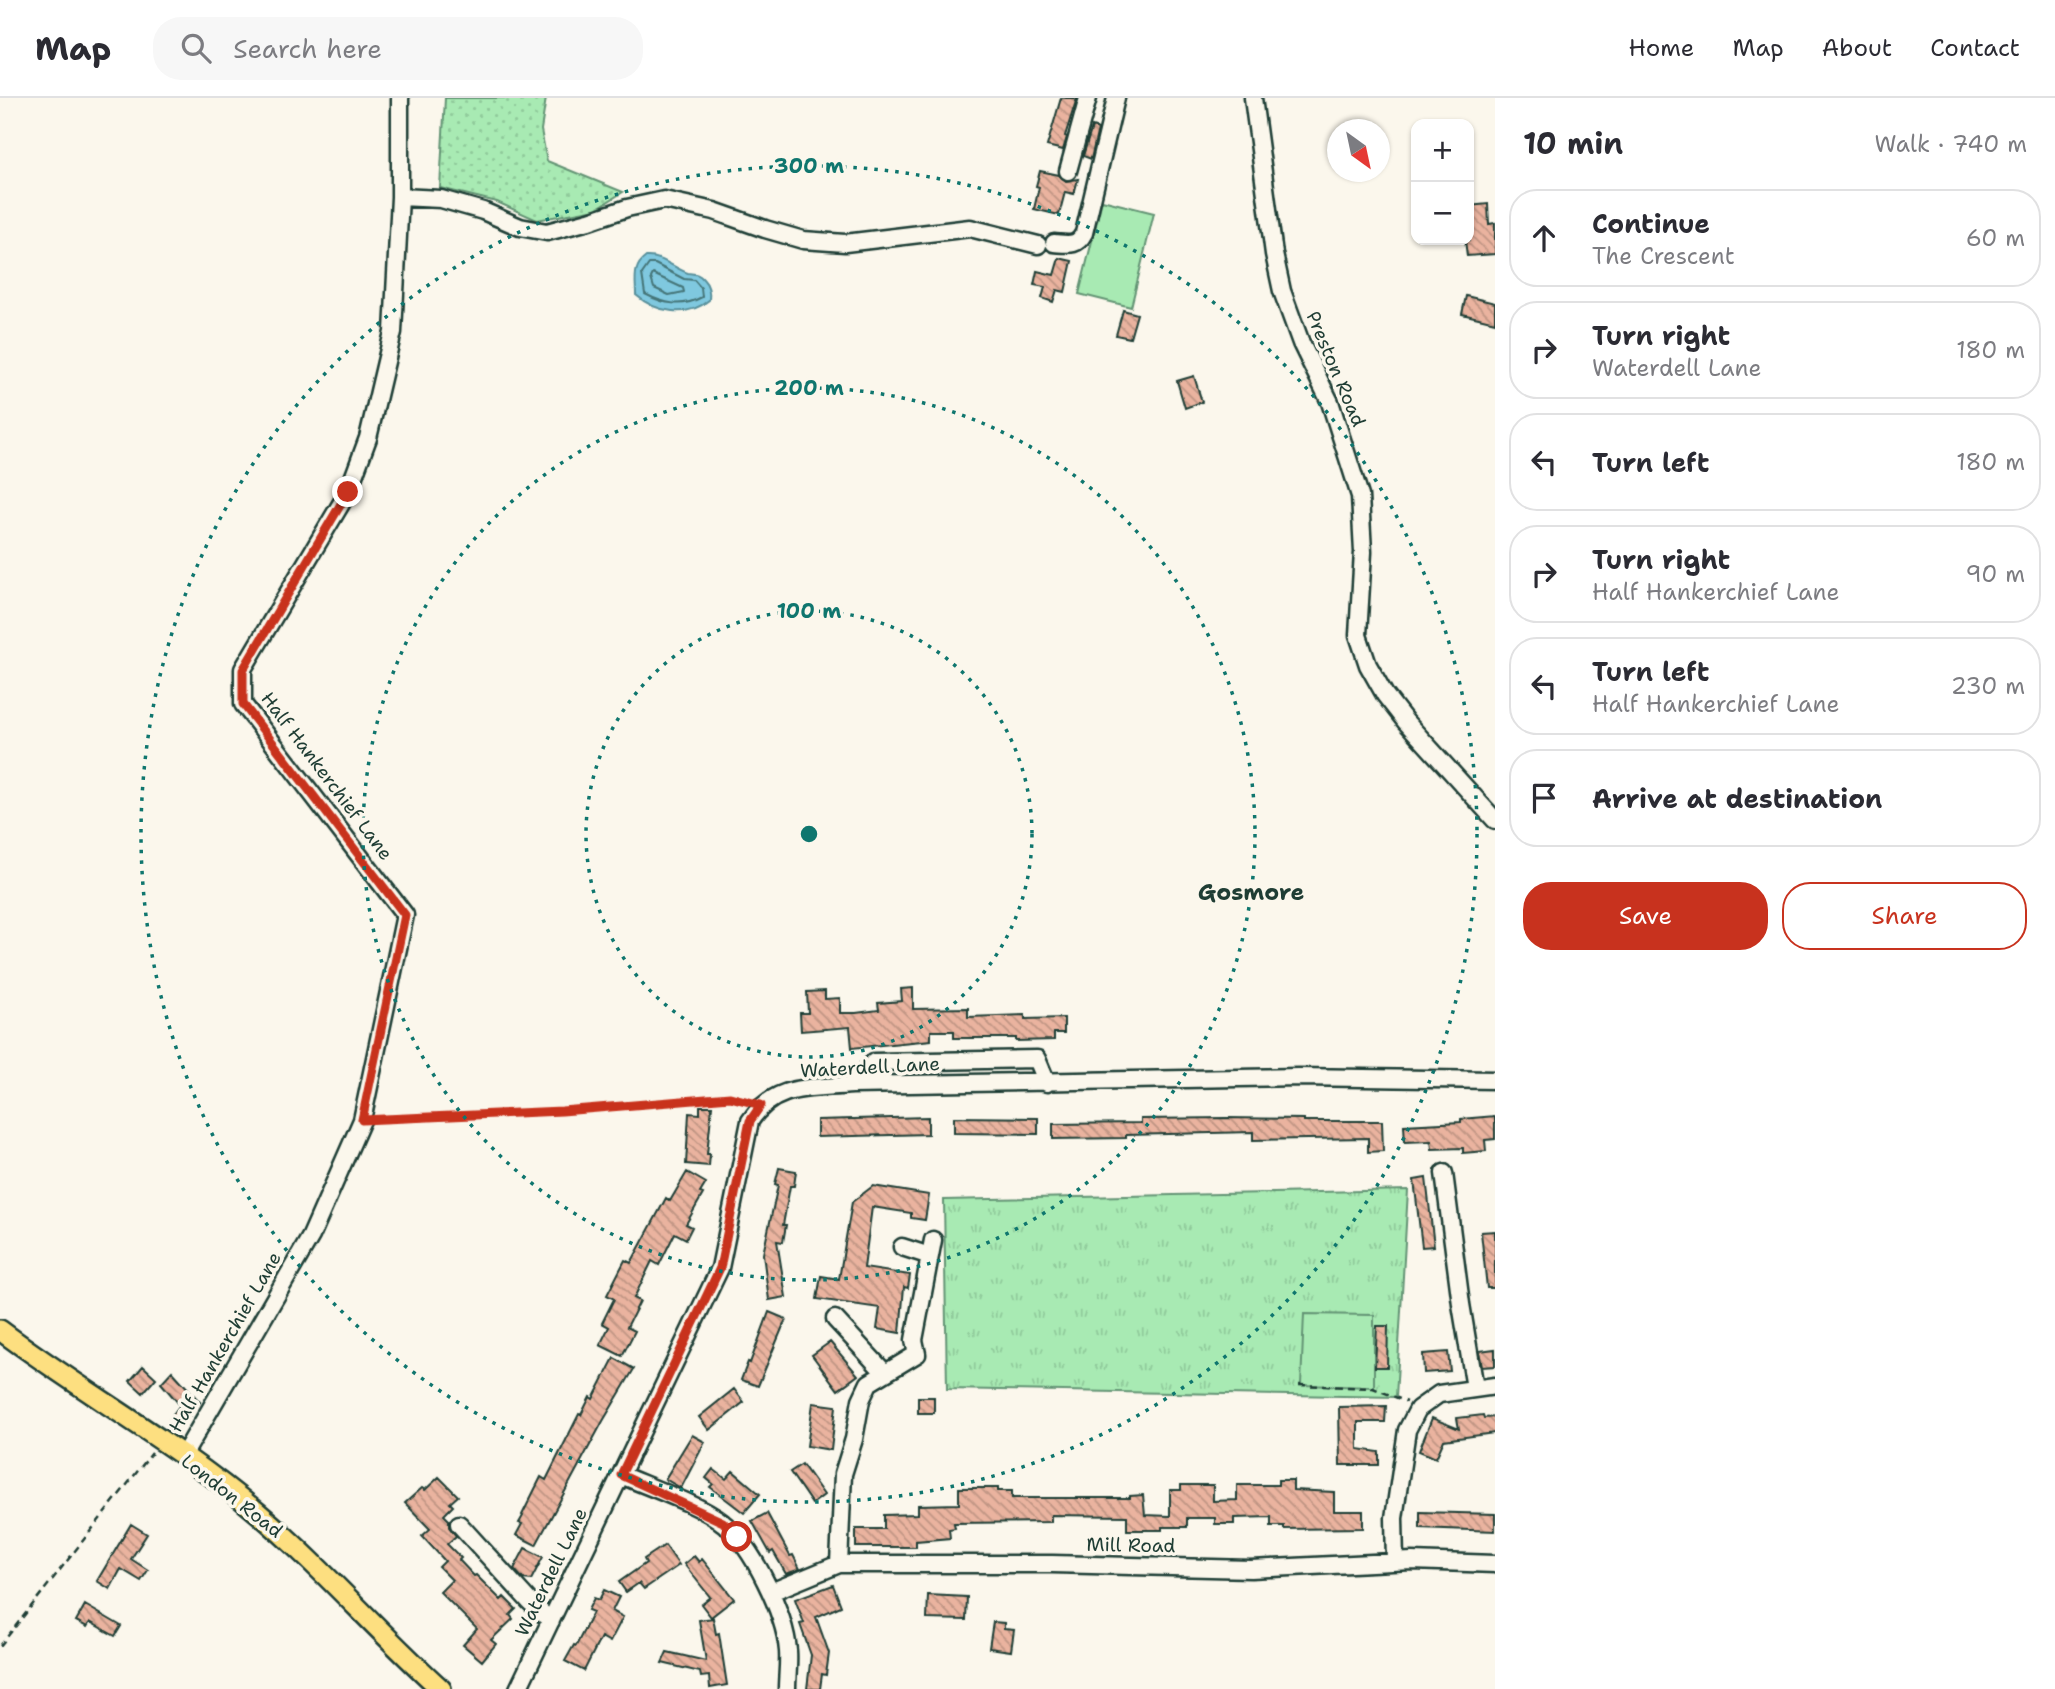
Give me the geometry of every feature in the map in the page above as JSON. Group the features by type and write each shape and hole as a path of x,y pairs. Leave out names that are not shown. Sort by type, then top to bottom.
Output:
{"main road":[{"name":"London Road","path":"0,1330 53,1370 183,1456 256,1511 441,1689"}],"street":[{"name":"Half Hankerchief Lane","path":"183,1456 311,1236 362,1120 405,915 243,704 243,670 348,492 368,438 393,332 400,197 400,98"},
{"name":"Preston Road","path":"1253,98 1274,254 1282,291 1301,343 1331,402 1360,496 1363,552 1358,635 1368,665 1385,695 1406,722 1495,820"},
{"path":"1068,171 1087,101 1101,110 1115,104"},
{"path":"400,197 441,199 483,211 520,227 547,232 664,200 714,211 803,240 845,243 970,228 1046,244 1073,245 1084,233 1115,104"},
{"path":"852,1085 874,1062 1037,1059 1047,1083"},
{"name":"Waterdell Lane","path":"518,1689 720,1268 750,1121 761,1105 783,1092 852,1085 1298,1077 1495,1080"},
{"path":"1444,1173 1475,1388"},
{"path":"839,1564 843,1474 854,1438 861,1400 869,1383 917,1354 914,1340 931,1248 902,1247"},
{"path":"835,1319 885,1373"},
{"path":"1395,1562 1394,1518 1407,1430 1418,1409 1439,1394 1495,1386"},
{"path":"621,1475 723,1522 737,1537 771,1592 781,1618 788,1651 787,1689"},
{"path":"459,1524 530,1602 551,1621"},
{"name":"Mill Road","path":"771,1592 839,1564 1038,1564 1251,1569 1395,1562 1495,1564"}],"path":[{"path":"362,1120 562,1111 730,1097 761,1105"},
{"path":"1299,1385 1373,1388 1418,1409"},
{"path":"0,1646 161,1442"}],"green space":[{"path":"445,98 546,98 541,130 547,161 623,192 596,209 537,220 497,202 440,188"},
{"path":"1102,200 1154,213 1131,307 1079,294"},
{"path":"1408,1190 1396,1397 947,1389 944,1200"},
{"path":"1304,1314 1374,1315 1374,1387 1301,1385"}],"water":[{"path":"646,257 658,258 699,276 708,286 709,300 701,306 682,311 662,309 644,301 636,295 635,279 639,265"}],"building":[{"path":"1061,98 1077,98 1063,150 1047,146"},
{"path":"1092,127 1098,129 1091,159 1083,156"},
{"path":"1040,171 1059,175 1066,181 1078,179 1074,194 1065,192 1059,215 1034,209"},
{"path":"1488,204 1489,224 1495,223 1495,254 1467,256 1466,245 1474,245 1474,205"},
{"path":"1059,258 1072,261 1065,292 1057,290 1053,302 1042,298 1045,287 1034,285 1037,271 1054,275"},
{"path":"1466,296 1495,303 1495,322 1462,314"},
{"path":"1123,310 1137,314 1130,338 1116,335"},
{"path":"1194,376 1202,402 1185,408 1177,381"},
{"path":"913,988 913,1009 968,1008 968,1017 1025,1015 1025,1019 1064,1018 1064,1033 1054,1033 1054,1040 1016,1041 1016,1038 954,1038 954,1031 931,1031 931,1040 852,1048 850,1027 801,1031 800,1013 808,1013 807,992 825,991 825,999 840,998 840,1013 856,1013 879,1010 878,1003 902,1001 901,989"},
{"path":"700,1106 712,1106 707,1154 710,1154 709,1166 686,1164 689,1113 700,1114"},
{"path":"1495,1116 1495,1139 1485,1140 1486,1151 1463,1153 1463,1148 1432,1149 1431,1141 1405,1142 1404,1125 1461,1122 1461,1119"},
{"path":"928,1117 928,1134 817,1137 817,1120"},
{"path":"954,1117 1038,1118 1038,1134 954,1133"},
{"path":"1226,1118 1382,1121 1383,1151 1368,1152 1368,1138 1253,1140 1253,1132 1053,1139 1053,1124"},
{"path":"779,1168 796,1171 794,1186 790,1186 783,1225 786,1225 783,1242 777,1241 786,1297 769,1300 763,1254 778,1185 775,1184"},
{"path":"687,1172 706,1183 700,1193 703,1194 686,1224 692,1227 686,1239 675,1233 659,1265 652,1261 634,1298 640,1301 627,1327 635,1331 622,1356 600,1345 609,1327 602,1323 614,1299 607,1295 625,1260 631,1263 666,1198 670,1201"},
{"path":"1426,1178 1434,1246 1422,1247 1414,1180"},
{"path":"873,1186 929,1195 925,1220 911,1218 911,1213 872,1207 864,1268 910,1275 908,1288 904,1287 900,1333 877,1329 880,1308 817,1299 821,1276 839,1279 852,1202"},
{"path":"1495,1231 1495,1288 1487,1288 1481,1232"},
{"path":"769,1312 786,1319 758,1386 741,1380"},
{"path":"1377,1326 1388,1326 1387,1367 1375,1367"},
{"path":"830,1342 858,1375 838,1390 812,1355"},
{"path":"1495,1349 1495,1366 1482,1367 1479,1351"},
{"path":"1448,1352 1450,1371 1424,1373 1423,1354"},
{"path":"614,1358 634,1369 536,1545 516,1535 522,1524 519,1523 522,1515 541,1477 546,1480 579,1414 581,1415 590,1397 593,1399"},
{"path":"143,1366 156,1378 143,1393 130,1381"},
{"path":"172,1371 200,1402 181,1426 170,1418 180,1405 161,1383"},
{"path":"734,1389 744,1402 709,1430 699,1417"},
{"path":"918,1397 934,1397 934,1413 918,1413"},
{"path":"813,1403 836,1406 831,1450 807,1446"},
{"path":"1386,1406 1385,1422 1358,1422 1358,1449 1379,1452 1379,1465 1340,1465 1339,1407"},
{"path":"1483,1415 1484,1418 1495,1417 1495,1433 1444,1440 1436,1458 1419,1451 1432,1418 1459,1429 1457,1418"},
{"path":"692,1435 705,1442 681,1488 665,1479"},
{"path":"802,1464 824,1495 812,1504 790,1472"},
{"path":"713,1469 726,1479 733,1471 760,1494 744,1513 710,1487 713,1484 706,1478"},
{"path":"439,1477 458,1496 450,1503 453,1506 444,1515 456,1536 447,1544 474,1576 501,1600 504,1597 516,1609 510,1615 513,1619 491,1640 496,1644 482,1661 463,1645 477,1629 440,1592 452,1580 439,1567 445,1561 422,1536 430,1529 405,1503"},
{"path":"1278,1480 1293,1480 1293,1490 1334,1492 1334,1511 1363,1511 1363,1528 1284,1529 1284,1526 1271,1526 1271,1517 1234,1518 1234,1524 1215,1524 1215,1518 1187,1518 1187,1527 1127,1530 1127,1516 1051,1515 1051,1522 954,1523 955,1528 949,1529 950,1538 916,1541 916,1547 856,1547 856,1529 884,1529 884,1515 918,1514 918,1505 959,1504 959,1488 998,1488 998,1491 1012,1491 1012,1498 1130,1498 1143,1495 1145,1515 1170,1516 1170,1490 1181,1490 1181,1485 1213,1485 1213,1501 1237,1500 1237,1485 1278,1485"},
{"path":"1420,1512 1495,1514 1495,1531 1420,1528"},
{"path":"767,1513 800,1569 786,1574 773,1551 770,1553 752,1521"},
{"path":"131,1524 147,1534 131,1559 148,1570 141,1581 121,1569 110,1589 97,1581"},
{"path":"665,1545 679,1565 644,1589 639,1583 626,1592 619,1582 646,1563 644,1559"},
{"path":"525,1548 543,1557 531,1580 523,1579 514,1569"},
{"path":"694,1556 699,1562 702,1559 734,1599 711,1617 701,1604 710,1597 684,1564"},
{"path":"833,1585 841,1606 816,1617 829,1653 826,1675 822,1674 820,1689 807,1689 811,1655 795,1599"},
{"path":"604,1590 619,1597 612,1611 623,1617 610,1642 601,1637 584,1671 565,1661 574,1645 576,1646 593,1612 588,1610 594,1598 599,1600"},
{"path":"928,1595 967,1597 966,1620 927,1619"},
{"path":"85,1605 121,1626 115,1636 90,1622 87,1627 76,1621"},
{"path":"713,1618 716,1634 719,1633 727,1685 710,1688 709,1676 701,1677 700,1672 662,1663 667,1652 706,1661 699,1620"},
{"path":"993,1622 1004,1623 1004,1629 1014,1630 1011,1651 989,1648"}],"district":[{"name":"Gosmore","path":"1251,892"}],"route":[{"path":"348,492 243,670 243,704 405,915 362,1120 562,1111 730,1097 761,1105 750,1121 720,1268 621,1475 723,1522 737,1537"}]}
